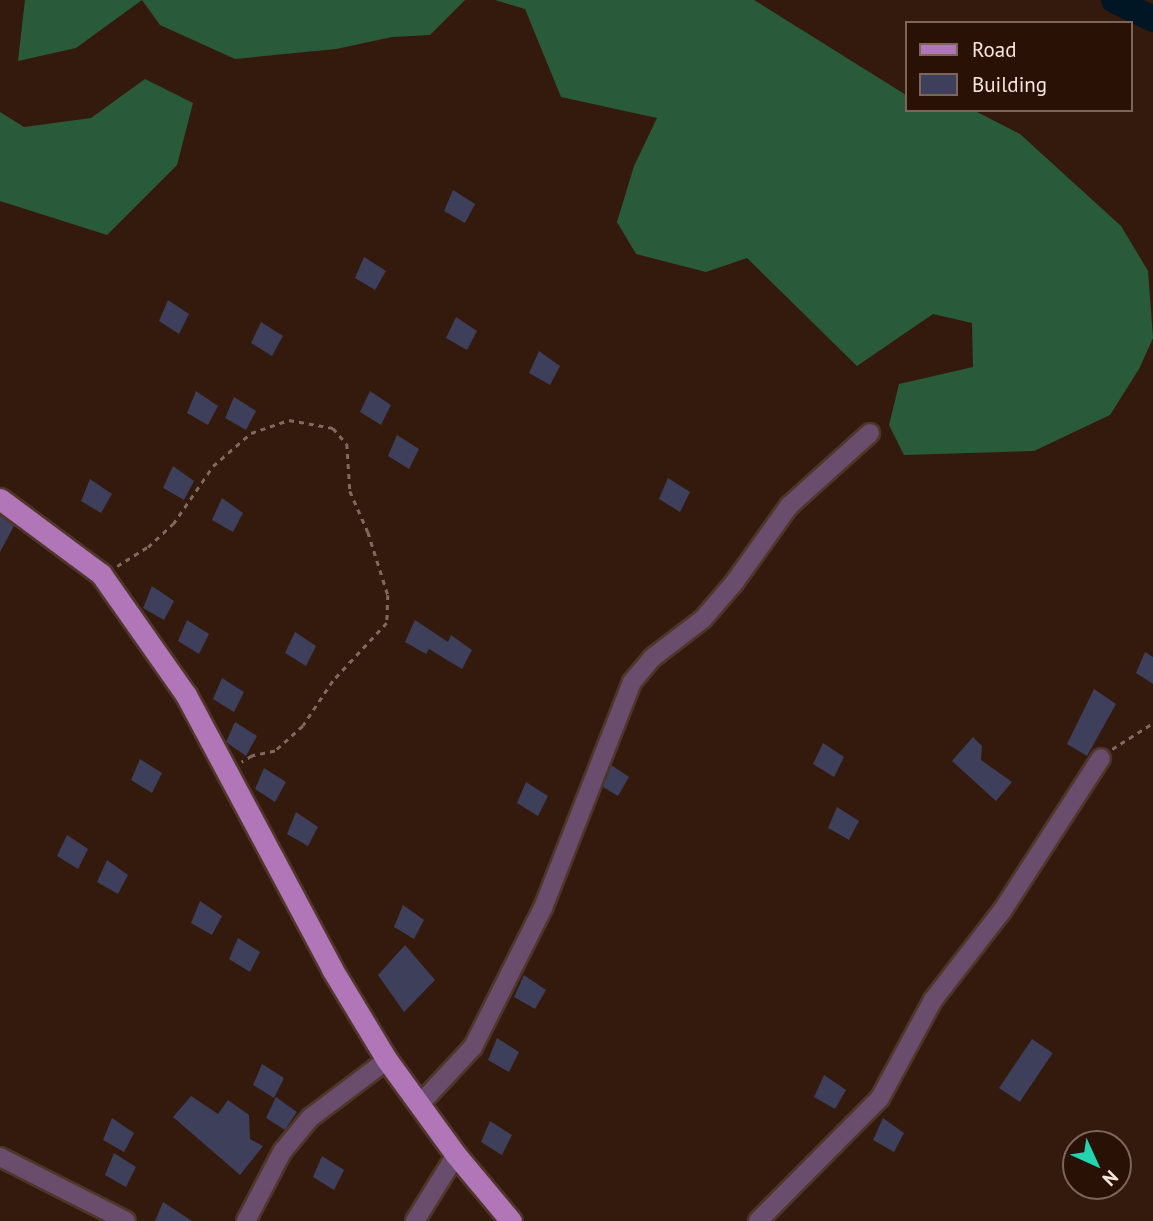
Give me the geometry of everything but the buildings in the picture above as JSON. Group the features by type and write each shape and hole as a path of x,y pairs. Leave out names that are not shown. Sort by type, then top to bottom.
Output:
{"main road":[{"path":"0,499 102,574 186,695 332,969 387,1060 456,1155 510,1221"}],"street":[{"path":"421,1104 474,1047 543,908 632,682 652,659 703,619 734,583 789,506 870,433"},
{"path":"758,1221 880,1098 933,1000 1002,911 1101,758"},
{"path":"246,1221 282,1153 310,1118 387,1060"},
{"path":"415,1221 456,1155"},
{"path":"0,1157 126,1221"}],"path":[{"path":"102,574 148,547 173,524 213,466 250,433 289,420 333,428 347,444 350,491 368,532 388,595 387,623 332,681 303,726 275,751 252,755 228,770"},
{"path":"1101,758 1124,739 1153,723"}],"green space":[{"path":"25,0 142,0 76,48 18,61"},
{"path":"142,0 465,0 430,35 392,37 336,49 235,59 160,25"},
{"path":"495,0 754,0 904,94 904,112 977,112 1020,134 1121,226 1148,271 1153,338 1139,369 1110,415 1034,451 904,455 889,425 899,384 973,367 972,323 933,314 857,366 747,258 706,272 636,254 617,222 634,166 657,118 561,97 525,9"},
{"path":"145,79 193,103 177,165 107,235 0,201 0,112 24,127 91,118"}],"waterway":[{"path":"1114,0 1153,19"}]}
